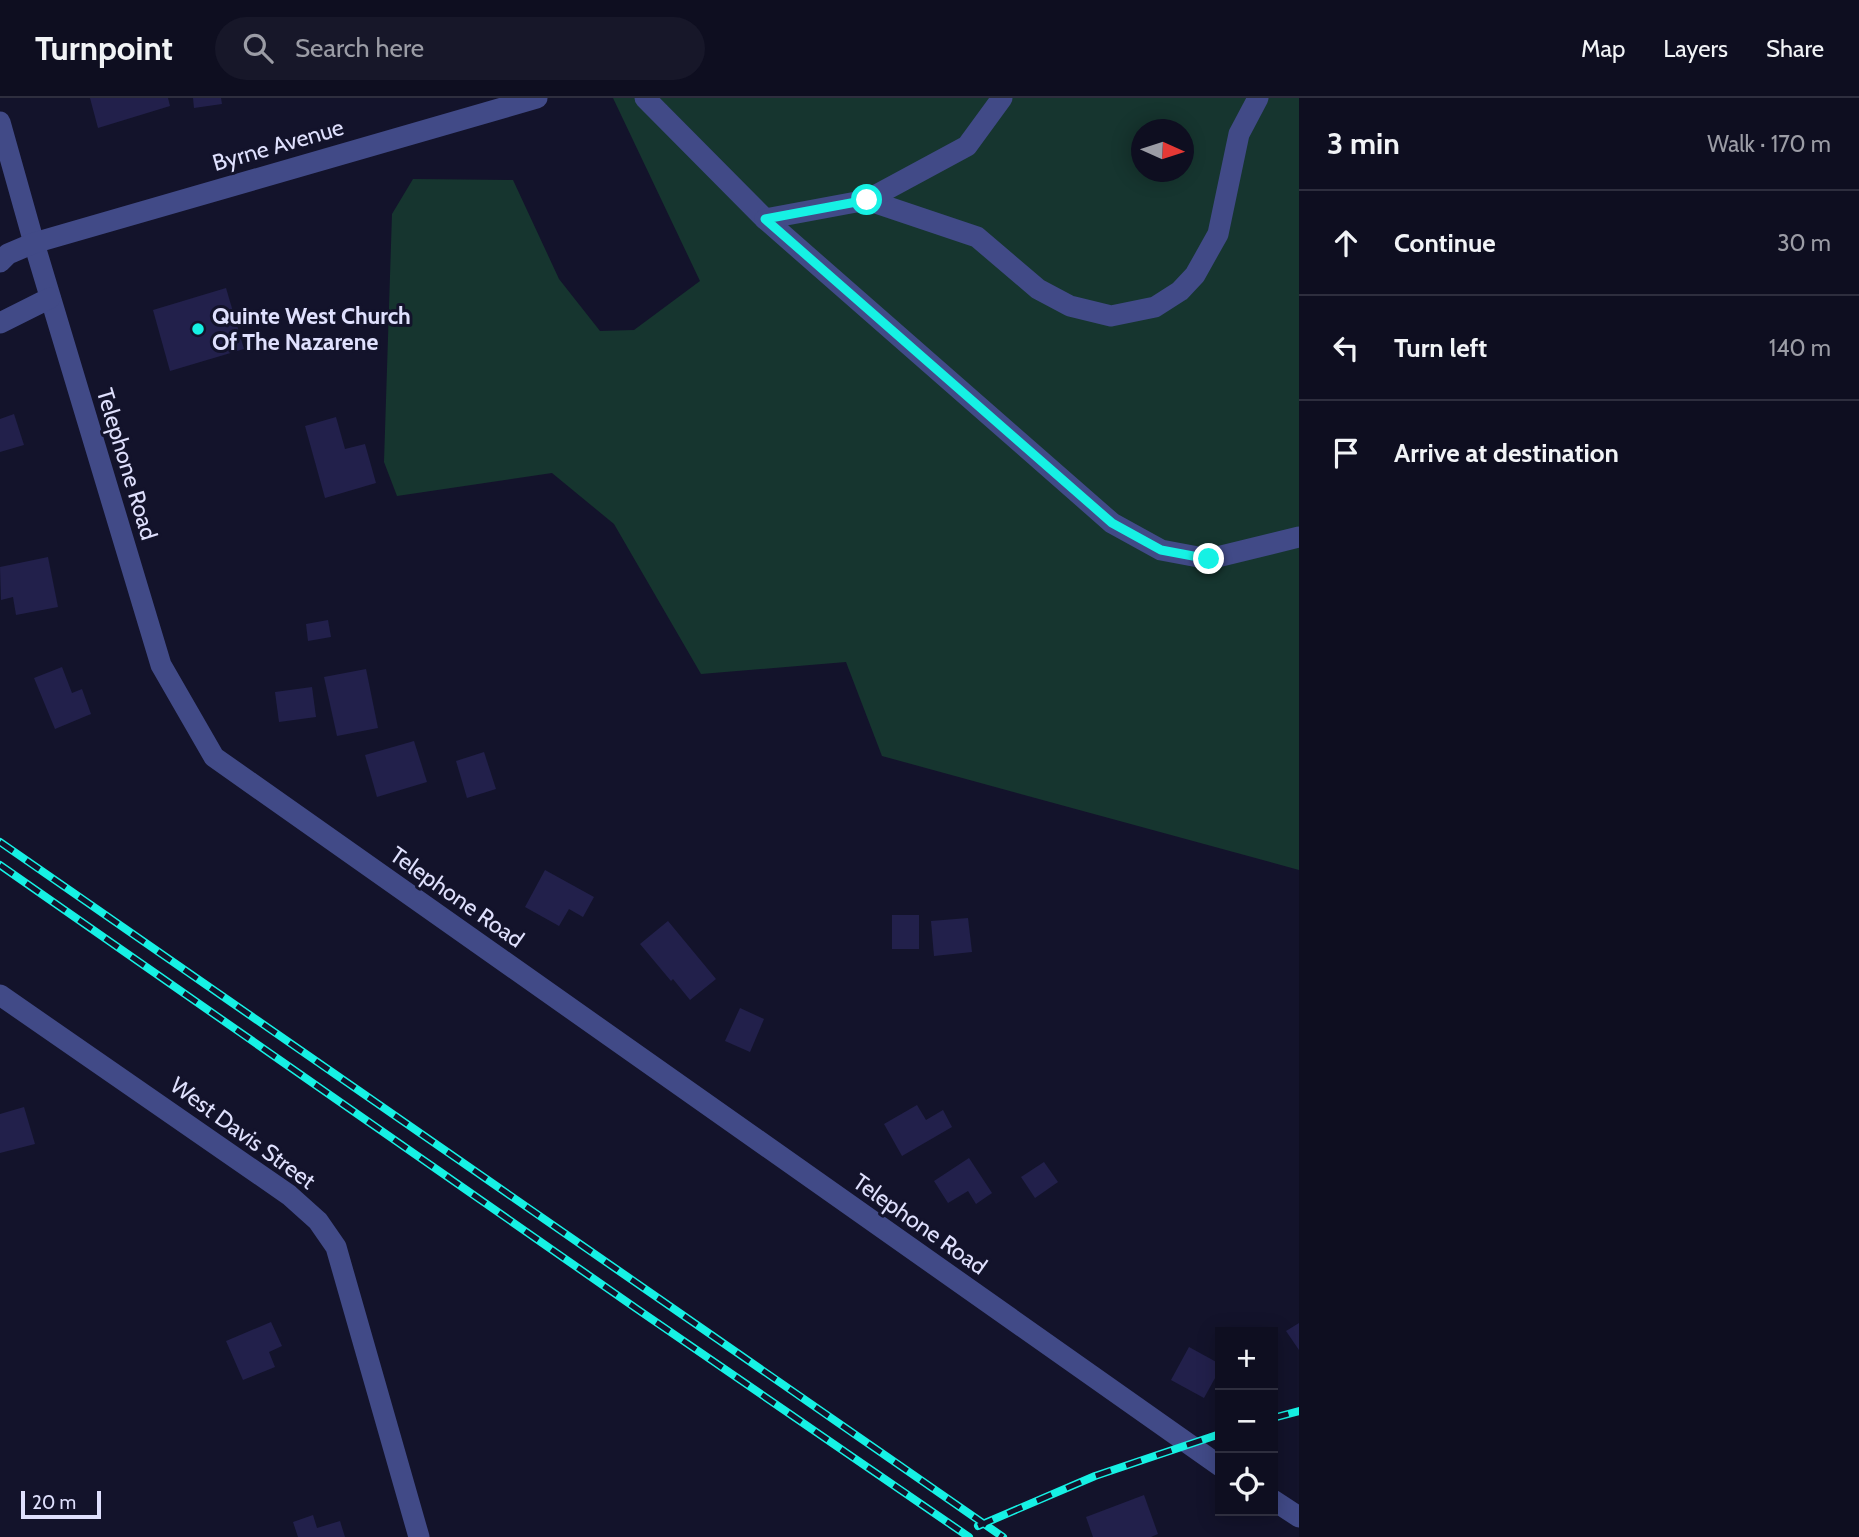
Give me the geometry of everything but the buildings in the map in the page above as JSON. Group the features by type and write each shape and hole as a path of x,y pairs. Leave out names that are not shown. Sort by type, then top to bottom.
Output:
{"street":[{"name":"Byrne Avenue","path":"0,262 8,254 34,243 537,98"},
{"path":"645,98 765,219 1112,523 1161,550 1209,559 1299,537"},
{"path":"765,219 867,200 967,146 1002,98"},
{"path":"867,200 977,237 1038,289 1070,306 1111,316 1155,307 1180,291 1195,275 1218,234 1239,134 1258,98"},
{"name":"Telephone Road","path":"0,122 161,665 214,757 1215,1462"},
{"path":"0,323 50,298"},
{"name":"West Davis Street","path":"0,995 289,1195 318,1221 336,1247 419,1537"},
{"path":"1278,1503 1299,1517"}],"green space":[{"path":"613,98 1299,98 1299,870 882,756 846,662 701,674 614,524 552,473 397,496 384,462 392,214 413,179 513,180 559,279 600,331 634,330 700,281"}],"railway":[{"path":"0,842 1003,1537"},
{"path":"0,865 969,1537"},
{"path":"1278,1417 1299,1411"},
{"path":"978,1526 1095,1476 1215,1436"}],"place":[{"name":"Quinte West Church Of The Nazarene","path":"198,329"}],"route":[{"path":"867,200 765,219 1112,523 1161,550 1209,559"}]}
